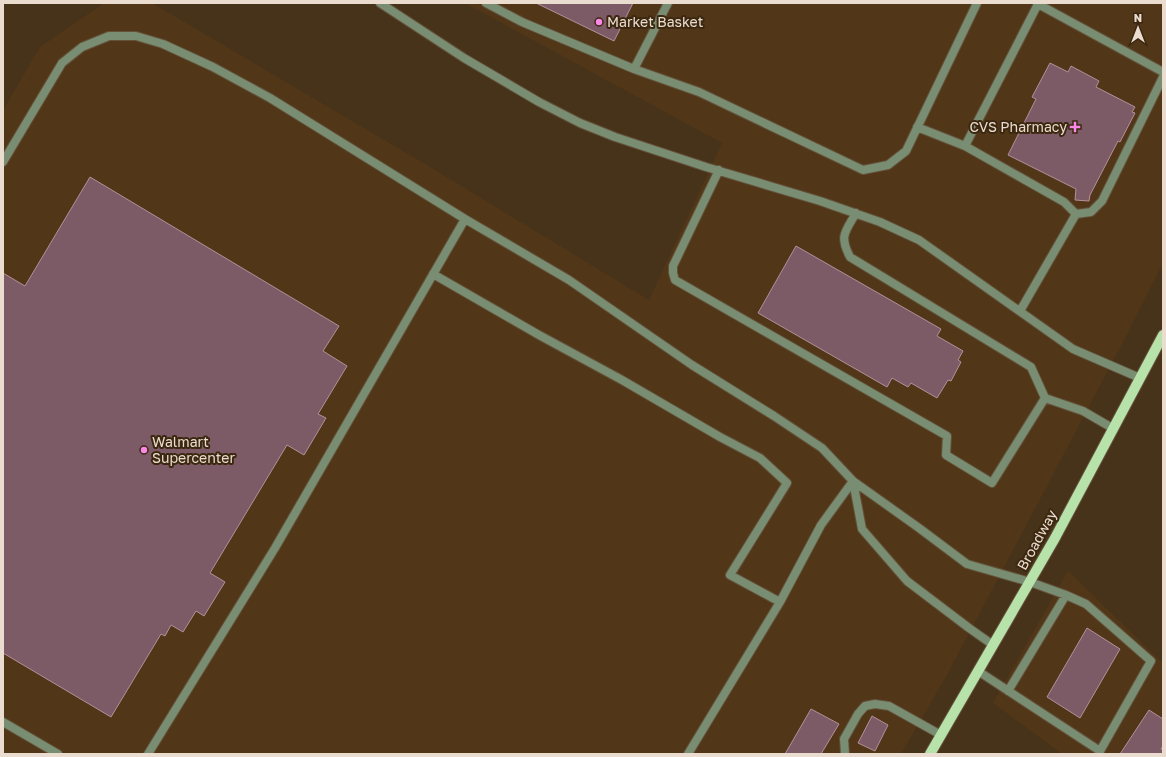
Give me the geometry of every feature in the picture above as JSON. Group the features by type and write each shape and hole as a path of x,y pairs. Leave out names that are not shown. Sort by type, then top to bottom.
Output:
{"main road":[{"name":"Broadway","path":"930,754 1030,582 1114,429 1163,335"}],"lane":[{"path":"380,3 464,58 539,102 580,123 615,137 856,213 919,240 1073,348 1140,378"},
{"path":"486,3 522,22 634,69 699,92 863,170 888,165 906,151 977,3"},
{"path":"634,69 668,3"},
{"path":"965,146 1038,4 1163,72"},
{"path":"3,162 62,63 82,47 110,36 136,36 163,44 213,68 270,98 465,219 569,280 686,361 822,448 853,482 967,564 1030,582 1086,604 1151,661 1100,751 978,671"},
{"path":"1076,214 1091,212 1102,202 1163,77"},
{"path":"917,127 965,146 1064,202 1076,214"},
{"path":"718,170 674,266 673,273 675,280 947,436 946,455 992,483 1044,398"},
{"path":"856,213 844,235 844,246 850,257 1031,367 1044,398 1083,411 1114,429"},
{"path":"1020,311 1076,214"},
{"path":"148,754 279,542 465,219"},
{"path":"433,274 539,336 622,380 720,437 760,458 787,483 730,575 780,602"},
{"path":"688,754 780,602 821,525 853,482"},
{"path":"853,482 862,529 907,581 993,645"},
{"path":"1008,691 1066,595"},
{"path":"845,754 844,739 858,714 866,706 876,704 889,706 940,735"},
{"path":"3,722 58,754"}],"shaded area":[{"path":"104,3 152,3 425,164 649,300 722,143 465,3 1163,3 1163,263 1122,344 948,673 901,754 3,754 3,110 40,47"},
{"path":"1068,571 1163,663 1163,754 1062,754 993,703"}],"building":[{"name":"Market Basket","path":"536,3 633,3 614,41"},
{"name":"CVS Pharmacy","path":"1050,63 1068,72 1071,66 1099,81 1096,87 1135,107 1132,112 1135,113 1120,142 1118,141 1090,195 1089,201 1075,200 1076,189 1008,155 1036,99 1032,97"},
{"name":"Walmart Supercenter","path":"90,177 339,326 323,351 347,366 318,414 326,418 304,455 287,445 210,573 225,582 204,616 196,611 183,632 171,625 165,636 161,634 111,717 3,653 3,273 25,286"},
{"path":"796,246 941,329 937,336 963,351 958,360 961,362 951,381 948,380 937,398 911,383 908,387 892,378 887,387 758,313"},
{"path":"1087,628 1120,649 1080,718 1047,697"},
{"path":"811,709 839,724 821,754 785,754"},
{"path":"1149,710 1163,719 1163,746 1161,749 1163,750 1163,754 1120,754"},
{"path":"872,716 888,725 875,751 858,743"}],"place":[{"name":"Market Basket","path":"599,22"},
{"name":"CVS Pharmacy","path":"1075,127"},
{"name":"Walmart Supercenter","path":"144,450"}]}
